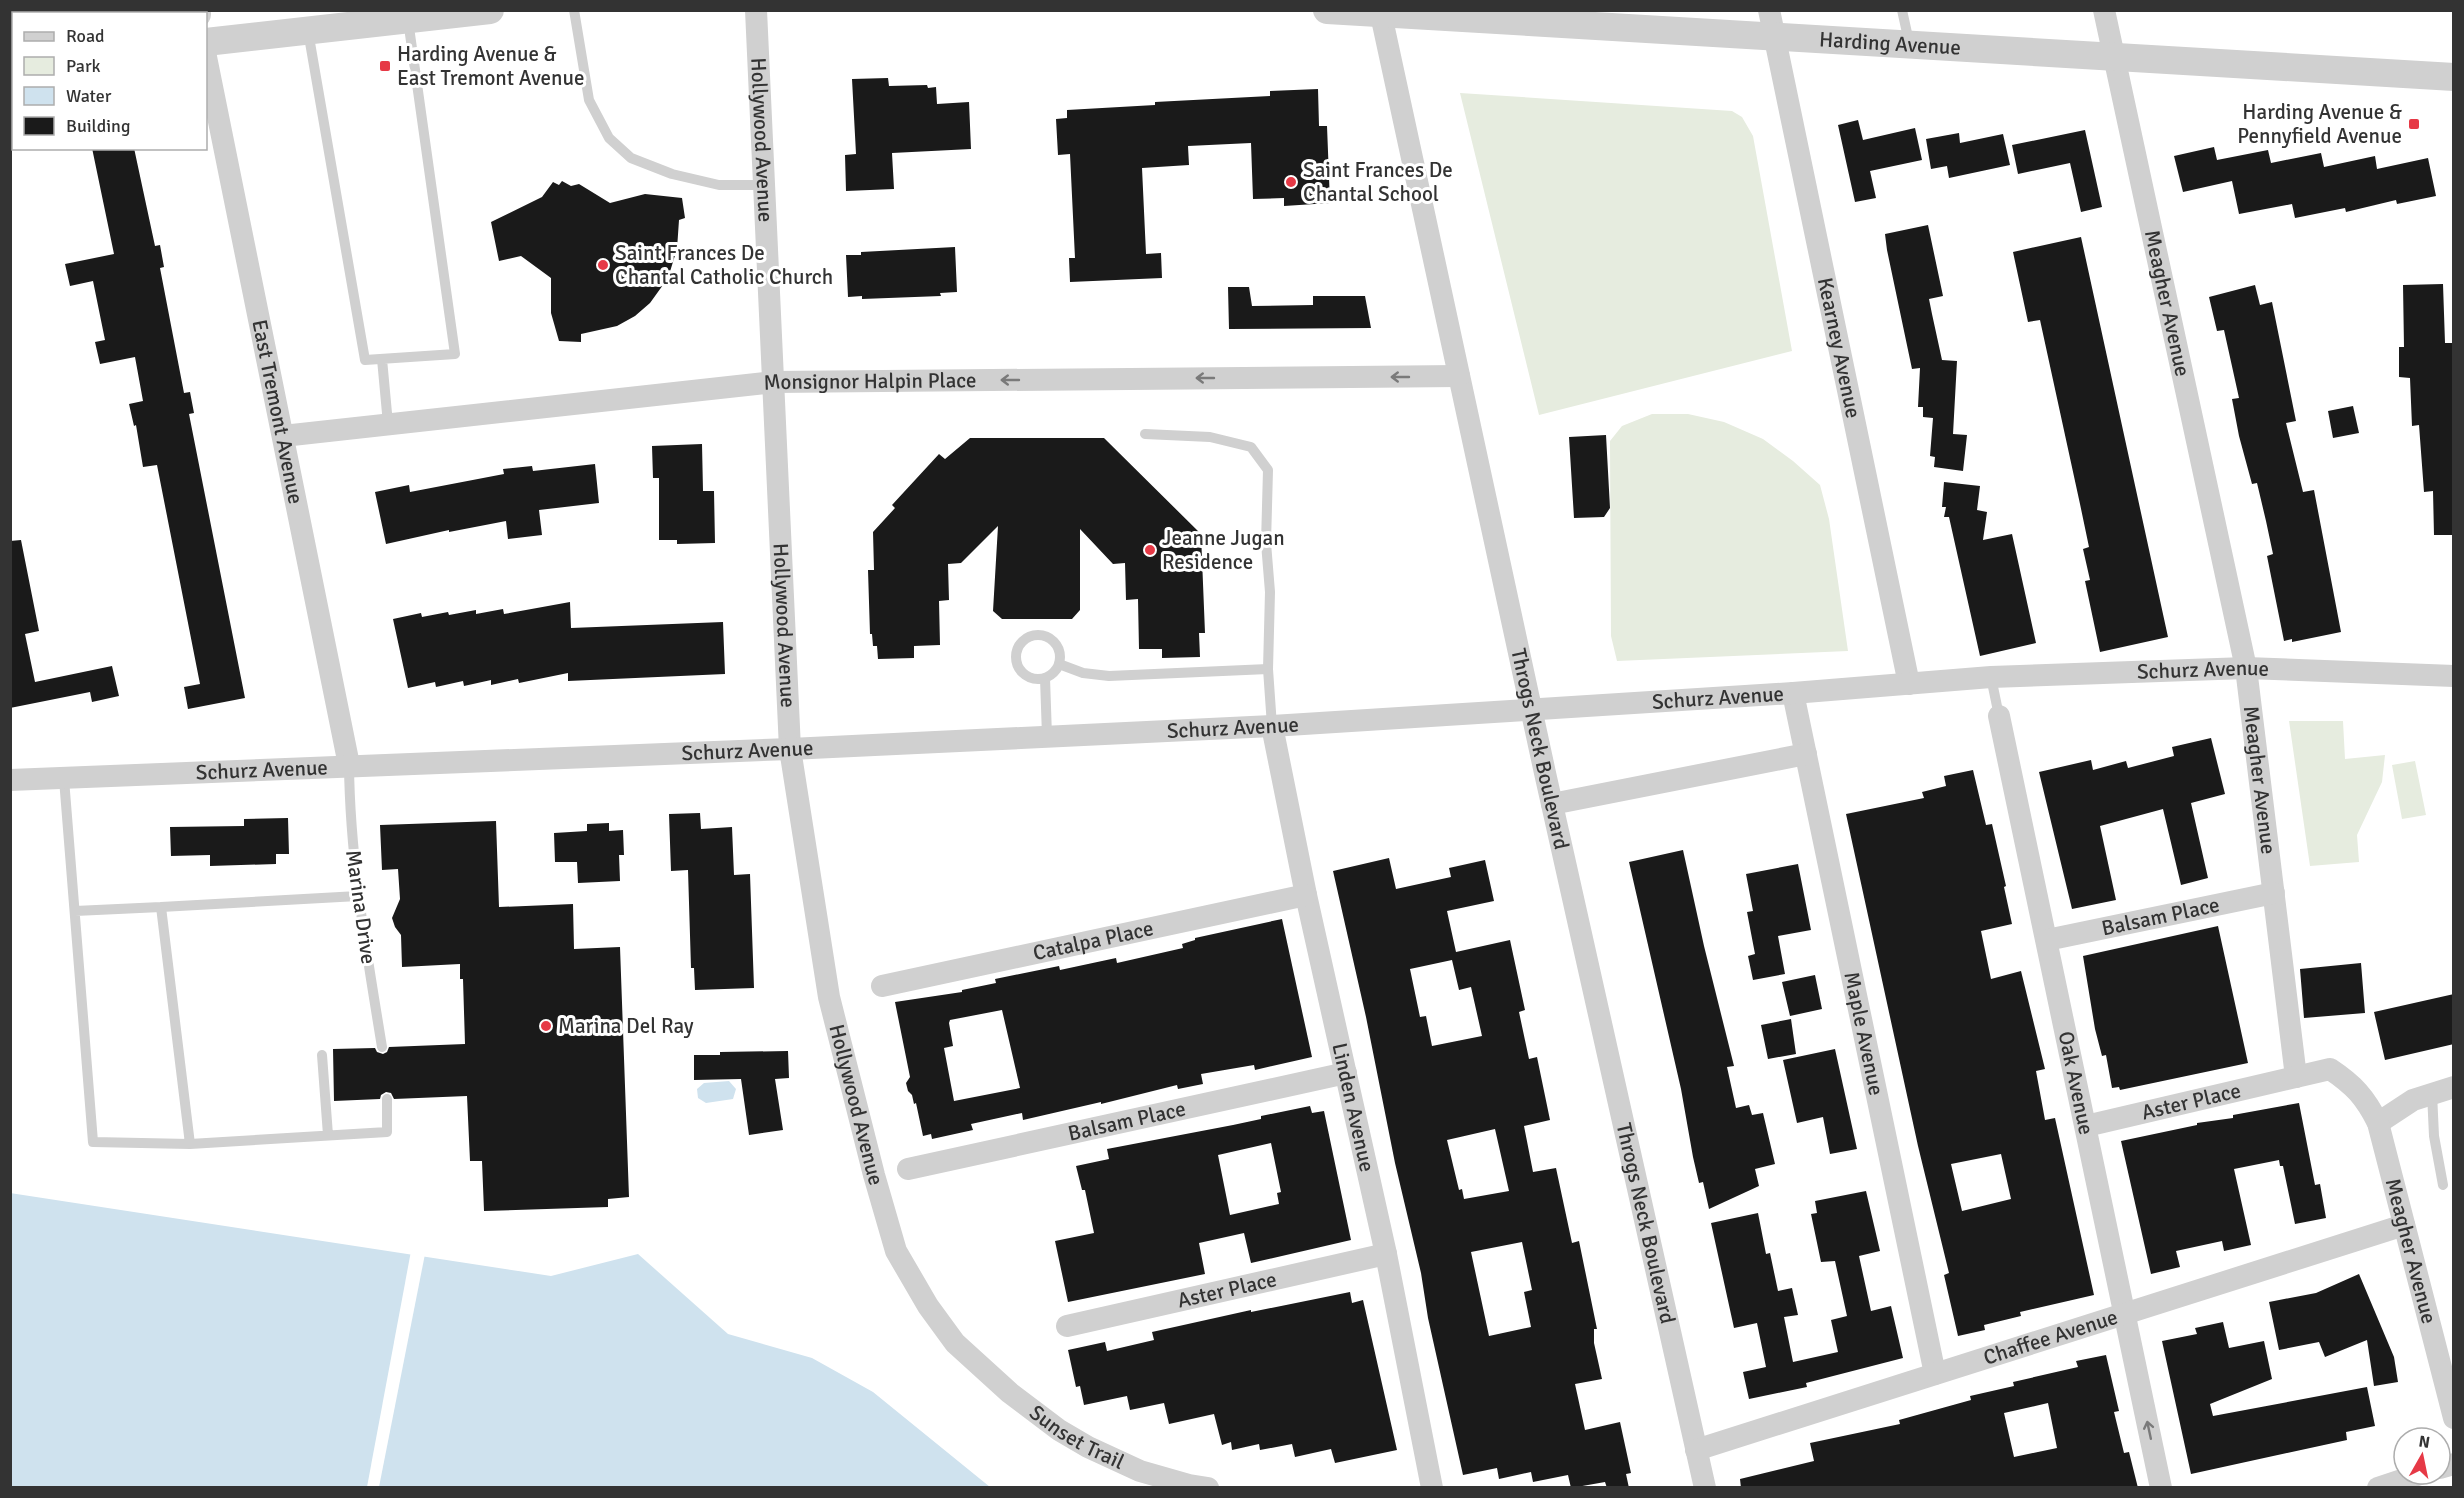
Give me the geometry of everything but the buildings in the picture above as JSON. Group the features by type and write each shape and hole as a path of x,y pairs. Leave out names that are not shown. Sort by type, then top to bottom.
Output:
{"street":[{"path":"207,42 490,10"},
{"name":"Hollywood Avenue","path":"756,10 790,749 829,997 874,1175 896,1251 928,1306 955,1343 992,1377"},
{"name":"Harding Avenue","path":"1327,10 1772,24 1910,45 2454,77"},
{"name":"Meagher Avenue","path":"2104,10 2246,668 2296,1077 2330,1069 2349,1081 2366,1099 2378,1123 2450,1391 2454,1418"},
{"name":"Throgs Neck Boulevard","path":"1380,12 1552,804 1705,1488"},
{"name":"Kearney Avenue","path":"1772,24 1909,684"},
{"name":"East Tremont Avenue","path":"207,62 349,765"},
{"name":"Monsignor Halpin Place","path":"283,436 774,382 1459,376"},
{"name":"Schurz Avenue","path":"10,780 790,749 1272,726 1793,693 1991,677 2246,668 2454,676"},
{"name":"Maple Avenue","path":"1793,693 1935,1374"},
{"name":"Oak Avenue","path":"2000,716 2161,1488"},
{"name":"Linden Avenue","path":"1272,726 1306,895 1386,1254 1432,1488"},
{"path":"1552,804 1806,754"},
{"name":"Balsam Place","path":"2046,940 2274,893"},
{"name":"Catalpa Place","path":"882,986 1306,895"},
{"name":"Balsam Place","path":"908,1169 1346,1074"},
{"name":"Aster Place","path":"2085,1126 2296,1077"},
{"path":"2378,1123 2414,1100 2443,1090"},
{"name":"Chaffee Avenue","path":"1696,1450 2404,1225"},
{"name":"Aster Place","path":"1067,1326 1386,1254"},
{"name":"Sunset Trail","path":"992,1377 1059,1430 1088,1448 1140,1471 1208,1488"}],"lane":[{"path":"574,10 589,100 609,138 631,158 672,174 719,185 764,186"},
{"path":"1902,10 1910,45"},
{"path":"308,31 366,360 455,354 408,20"},
{"path":"382,359 388,424"},
{"path":"1145,434 1210,437 1251,447 1268,470 1266,543 1270,592 1268,669 1272,726"},
{"path":"1035,634 1050,638 1059,649 1059,664 1056,670 1045,678 1030,677 1018,668 1015,654 1022,641 1035,634"},
{"path":"1059,664 1083,673 1109,676 1268,669"},
{"name":"Oak Avenue","path":"1991,677 2000,716"},
{"path":"1045,678 1047,736"},
{"name":"Marina Drive","path":"349,765 350,814 358,896 382,1047"},
{"path":"64,778 93,1142 190,1144 387,1132 387,1099"},
{"path":"75,911 358,896"},
{"path":"161,906 190,1144"},
{"path":"322,1055 328,1135"},
{"path":"2443,1090 2434,1136 2443,1185"}],"green space":[{"path":"1460,93 1732,111 1742,117 1753,136 1792,351 1539,415"},
{"path":"1652,414 1688,414 1724,422 1763,439 1820,485 1829,519 1848,651 1617,661 1611,636 1610,441 1622,426"},
{"path":"2289,721 2343,721 2345,759 2385,755 2382,782 2357,835 2359,862 2310,866"},
{"path":"2415,761 2426,815 2402,819 2392,765"}],"water":[{"path":"729,1081 736,1089 733,1099 706,1103 698,1098 697,1089 704,1083"},
{"path":"10,1193 551,1276 638,1254 728,1334 812,1358 873,1392 990,1487 11,1487"}],"pier":[{"path":"411,1251 425,1254 379,1487 367,1487"}],"place":[{"name":"Harding Avenue & East Tremont Avenue","path":"385,66"},
{"name":"Harding Avenue & Pennyfield Avenue","path":"2414,124"},
{"name":"Saint Frances De Chantal School","path":"1291,182"},
{"name":"Saint Frances De Chantal Catholic Church","path":"603,265"},
{"name":"Jeanne Jugan Residence","path":"1150,550"},
{"name":"Marina Del Ray","path":"546,1026"}]}
